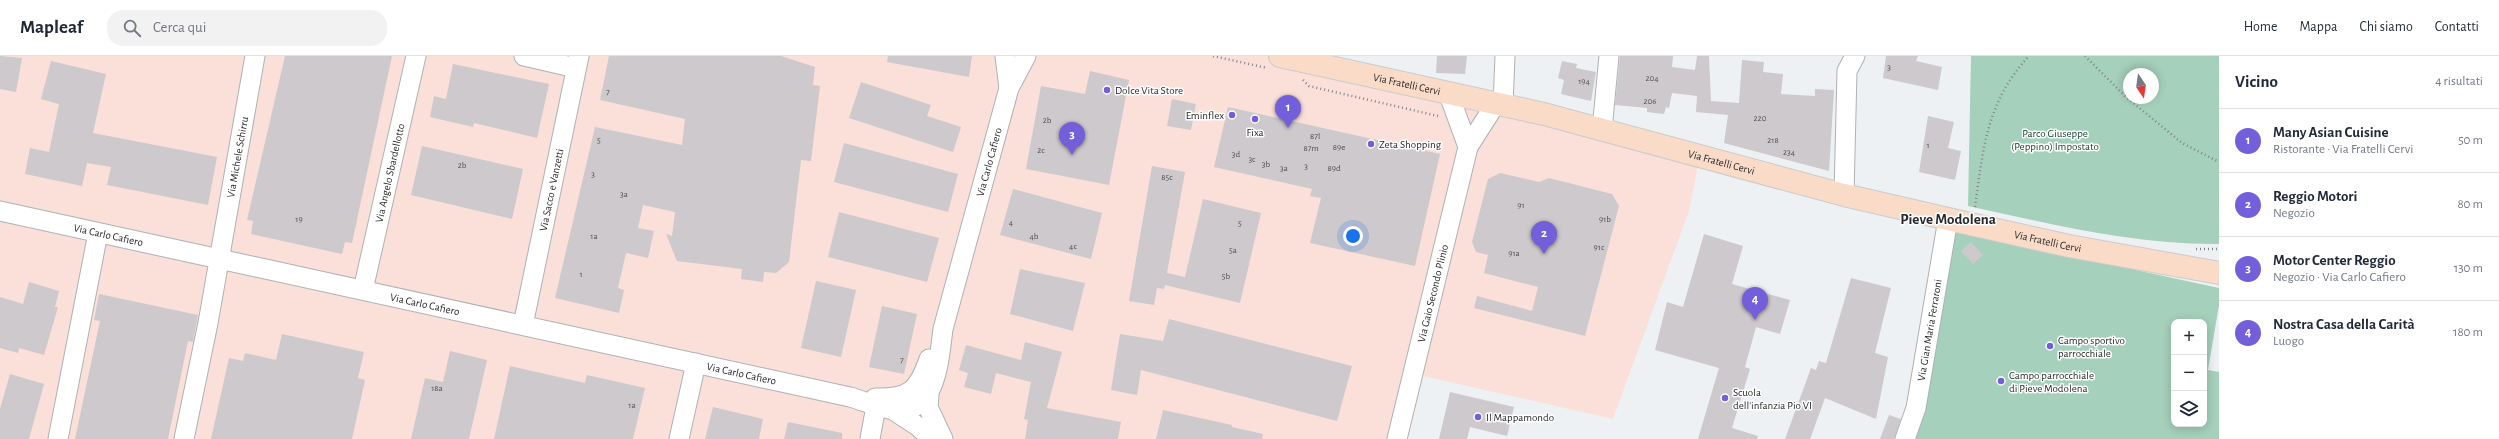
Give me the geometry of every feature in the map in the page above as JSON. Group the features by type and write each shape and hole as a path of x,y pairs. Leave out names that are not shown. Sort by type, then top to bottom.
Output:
{"main road":[{"name":"Via Fratelli Cervi","path":"1280,56 1500,104 1844,195 1948,220 2069,246 2219,273"},
{"name":"Via Fratelli Cervi","path":"2163,262 2219,259"}],"street":[{"name":"Via Michele Schirru","path":"184,439 220,259 255,56"},
{"name":"Via Angelo Sbardellotto","path":"363,290 416,56"},
{"path":"524,56 578,62"},
{"name":"Via Carlo Cafiero","path":"1005,56 1009,88"},
{"name":"Via Carlo Cafiero","path":"0,211 850,397 885,408 913,408 929,395 939,359 943,329 1009,88 1026,56"},
{"path":"1500,104 1505,56"},
{"path":"1602,130 1609,56"},
{"path":"1844,195 1847,71 1855,56"},
{"name":"Via Sacco e Vanzetti","path":"523,325 578,62"},
{"path":"1448,92 1468,148"},
{"name":"Via Gaio Secondo Plinio","path":"1397,439 1468,148 1500,104"},
{"name":"Via Gian Maria Ferraroni","path":"1905,439 1916,408 1948,220"},
{"path":"58,439 98,233"},
{"name":"Via Carlo Cafiero","path":"850,397 897,398 907,395 921,379 943,329"},
{"path":"679,439 696,364"},
{"path":"929,395 928,407 943,439"},
{"path":"870,439 885,408 919,427 931,439"}],"path":[{"path":"1972,224 1988,123 2001,95 2029,56"},
{"path":"2085,56 2126,97 2182,143 2219,162"}],"shaded area":[{"path":"0,56 1280,56 1700,156 1689,211 1613,419 1423,376 1407,439 0,439"}],"green space":[{"name":"Parco Giuseppe (Peppino) Impostato","path":"1971,56 2219,56 2219,244 2156,241 2061,226 1968,206"},
{"name":"Campo sportivo parrocchiale","path":"1946,229 2219,288 2219,305 2208,370 2219,372 2219,439 1905,439"}],"building":[{"path":"0,56 22,58 16,92 0,89"},
{"path":"285,56 392,56 352,243 345,242 342,254 251,234 253,221 247,220"},
{"path":"609,56 781,56 815,67 813,85 820,86 811,161 801,160 789,262 776,273 764,272 763,282 741,279 742,269 677,261 666,234 672,236 675,212 643,205 638,228 654,231 648,258 626,253 618,288 624,290 619,313 555,298 595,127 682,145 685,119 600,100"},
{"path":"888,56 972,56 969,77 887,62"},
{"path":"1437,56 1467,56 1465,74 1436,73"},
{"path":"1620,56 1673,56 1672,67 1695,70 1697,56 1709,56 1711,101 1739,103 1742,60 1764,62 1763,72 1783,74 1781,94 1815,96 1815,89 1834,90 1829,171 1724,143 1728,115 1696,112 1697,96 1672,93 1669,108 1666,107 1664,114 1647,112 1647,108 1615,105"},
{"path":"1886,56 1918,56 1916,61 1942,67 1938,90 1883,78"},
{"path":"51,61 106,74 93,133 217,157 208,205 107,185 111,167 87,163 82,186 25,174 30,148 49,152 59,104 41,99"},
{"path":"1562,61 1577,64 1576,68 1596,72 1591,101 1561,94 1564,80 1558,78"},
{"path":"453,64 549,84 537,138 474,123 473,127 430,117 434,96 446,99"},
{"path":"1090,71 1129,80 1109,185 1026,169 1041,86 1085,94"},
{"path":"861,82 931,105 927,116 961,127 953,152 849,118"},
{"path":"1172,99 1196,104 1191,130 1167,126"},
{"path":"1228,107 1440,154 1415,266 1310,243 1321,198 1310,196 1312,189 1214,167"},
{"path":"1928,116 1954,122 1948,148 1961,151 1955,180 1919,172"},
{"path":"844,143 958,174 948,212 834,182"},
{"path":"422,146 523,169 512,219 411,195"},
{"path":"1152,166 1185,172 1167,273 1185,277 1203,199 1261,213 1240,303 1165,285 1164,289 1157,288 1154,305 1129,301"},
{"path":"1500,173 1539,182 1549,178 1612,194 1619,206 1585,336 1474,308 1477,296 1532,311 1538,287 1484,273 1488,255 1476,252 1472,242 1488,179"},
{"path":"1013,189 1102,213 1091,259 1000,235"},
{"path":"839,212 939,238 927,282 828,257"},
{"path":"1704,234 1743,246 1732,284 1790,300 1780,334 1756,327 1745,367 1750,369 1732,428 1758,436 1757,439 1698,439 1719,368 1655,350 1667,302 1683,307"},
{"path":"1971,242 1983,255 1973,264 1961,251"},
{"path":"1020,269 1085,283 1073,331 1010,314"},
{"path":"1851,278 1891,288 1875,353 1888,357 1876,419 1825,398 1810,439 1785,439 1811,368 1816,370 1819,361 1826,363"},
{"path":"816,281 856,290 841,357 801,348"},
{"path":"29,282 59,291 55,307 58,307 44,355 19,348 18,353 0,348 0,297 23,304"},
{"path":"99,294 198,315 193,342 188,341 168,439 75,439 100,321 94,320"},
{"path":"882,306 917,314 904,374 869,367"},
{"path":"1169,319 1352,366 1337,421 1141,370 1137,395 1111,390 1120,334 1163,341"},
{"path":"282,334 364,352 358,378 365,380 352,439 211,439 229,358 243,361 245,353 276,360"},
{"path":"1025,342 1062,352 1047,408 1121,422 1118,439 1025,439 1028,420 1024,419 1031,382 996,373 991,394 964,387 968,373 959,370 966,345 1021,360"},
{"path":"450,351 487,360 469,439 411,439 425,378 443,382"},
{"path":"510,366 585,383 587,375 645,388 633,439 494,439"},
{"path":"10,374 44,384 29,439 0,439 0,409"},
{"name":"Il Mappamondo","path":"1450,392 1514,407 1507,436 1470,427 1467,439 1439,439"},
{"path":"713,407 763,419 759,439 705,439"},
{"path":"1163,410 1232,425 1232,427 1263,434 1262,439 1156,439"},
{"path":"1889,415 1901,419 1894,439 1880,439"},
{"path":"788,422 842,433 842,439 784,439"}],"place":[{"name":"Dolce Vita Store","path":"1107,90"},
{"name":"Eminflex","path":"1232,115"},
{"name":"Fixa","path":"1255,119"},
{"name":"Many Asian Cuisine","path":"1288,128"},
{"name":"Zeta Shopping","path":"1371,144"},
{"name":"Motor Center Reggio","path":"1072,155"},
{"name":"Reggio Motori","path":"1544,254"},
{"name":"Nostra Casa della Carità","path":"1755,320"},
{"name":"Campo sportivo parrocchiale","path":"2050,346"},
{"name":"Campo parrocchiale di Pieve Modolena","path":"2001,381"},
{"name":"Scuola dell'infanzia Pio VI","path":"1725,398"},
{"name":"Il Mappamondo","path":"1478,417"}],"district":[{"name":"Pieve Modolena","path":"1948,219"}]}
